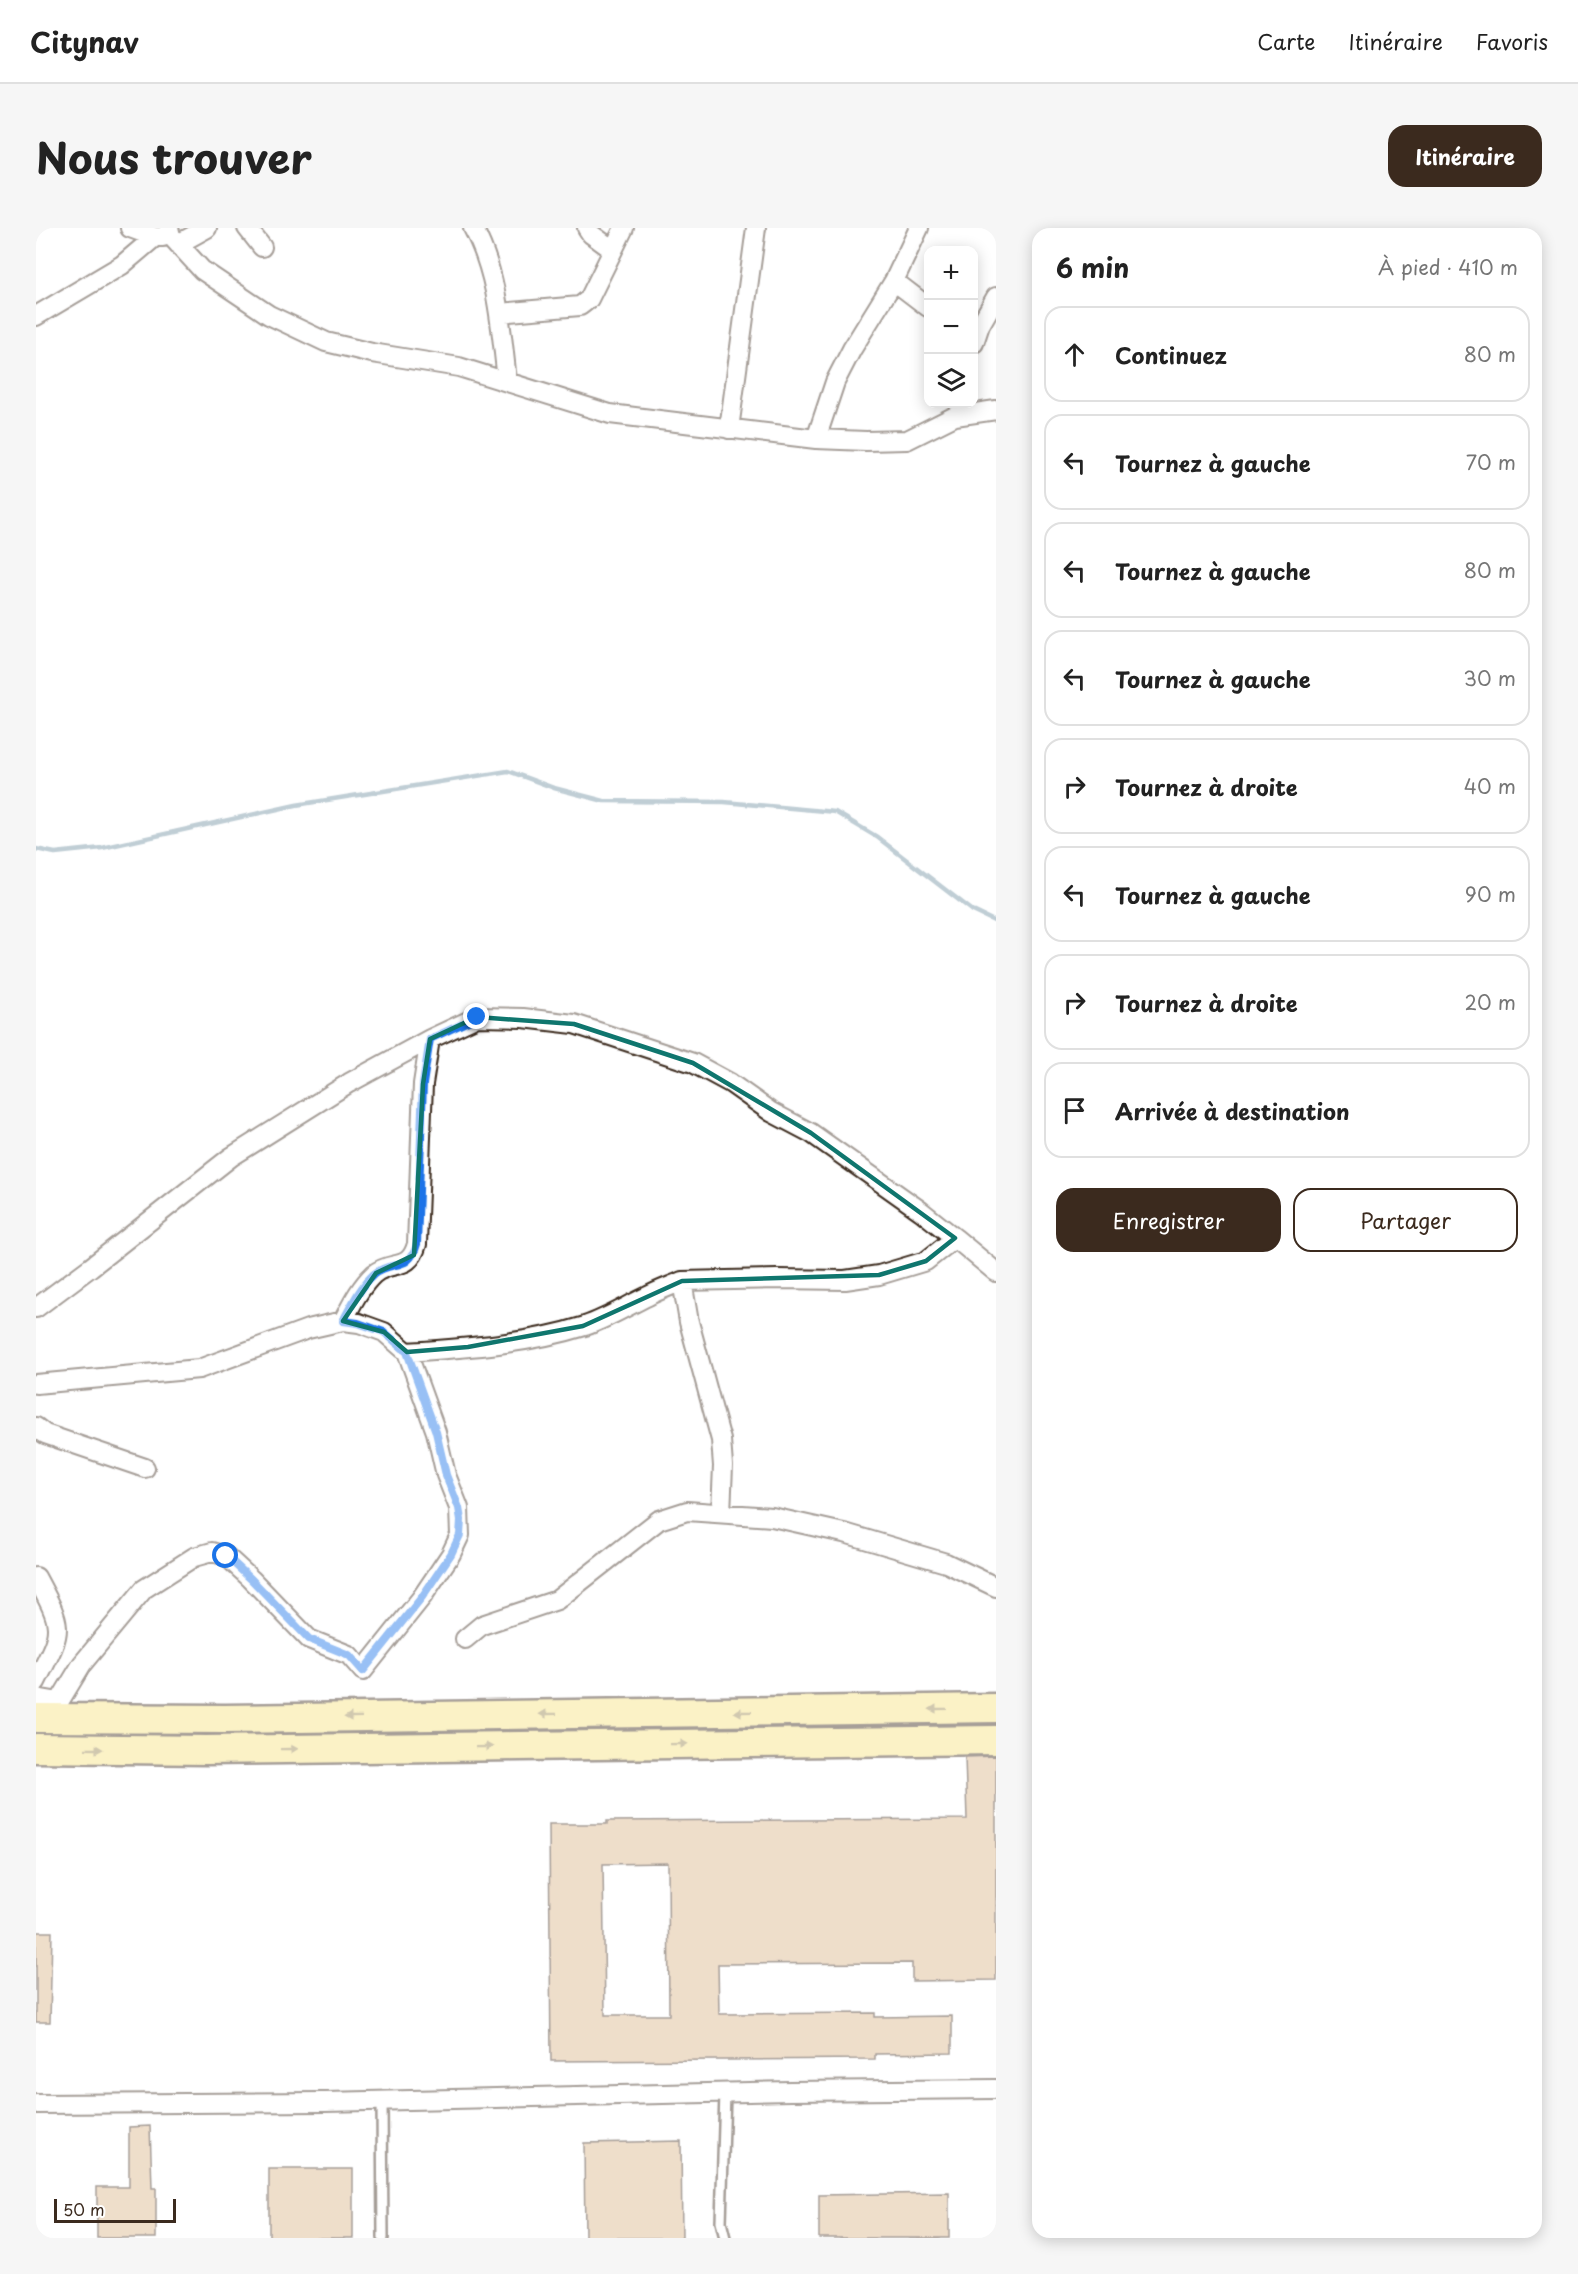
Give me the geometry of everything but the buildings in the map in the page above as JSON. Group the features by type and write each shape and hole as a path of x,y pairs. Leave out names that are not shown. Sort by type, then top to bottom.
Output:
{"main road":[{"path":"36,1718 225,1719 996,1708"},
{"path":"36,1748 206,1750 996,1740"}],"street":[{"path":"130,228 168,236 202,270 269,315 326,342 372,353 459,367 507,380 610,414 816,439 907,440 956,410 996,410"},
{"path":"36,316 168,236 207,228"},
{"path":"247,228 262,248"},
{"path":"473,228 484,253 499,313 507,380"},
{"path":"587,228 591,234 613,250"},
{"path":"499,313 580,306 589,299 624,228"},
{"path":"729,429 756,228"},
{"path":"816,439 835,382 852,349 894,281 919,228"},
{"path":"894,281 924,304"},
{"path":"978,322 996,297"},
{"path":"36,1308 92,1267 231,1157 349,1083 430,1039 477,1017 523,1018 574,1024 693,1063 730,1083 771,1112 812,1133 921,1211 996,1272"},
{"path":"343,1321 357,1295 376,1273 408,1262 414,1255 417,1244 423,1084 430,1039"},
{"path":"407,1352 522,1340 583,1326 612,1316 647,1296 682,1281 844,1280 879,1275 927,1261 955,1238"},
{"path":"682,1281 691,1331 721,1440 723,1466 721,1513"},
{"path":"36,1384 200,1369 308,1329 343,1321 358,1323 384,1332 407,1352 436,1432 446,1475 459,1508 460,1535 451,1554 422,1597 363,1671 349,1655 309,1639 243,1571 226,1556 213,1552 194,1557 144,1589 82,1664 59,1702 36,1698"},
{"path":"36,1427 45,1434 144,1468"},
{"path":"465,1639 482,1625 557,1600 659,1520 687,1511 772,1517 848,1534 946,1563 996,1587"},
{"path":"36,1577 56,1614 58,1623 57,1640 36,1683"},
{"path":"36,2104 382,2101 725,2093 996,2090"}],"lane":[{"path":"725,2093 721,2222 725,2238"},
{"path":"382,2101 383,2238"}],"highlighted area":[{"path":"477,1017 574,1024 693,1063 811,1133 955,1238 926,1261 879,1275 682,1281 583,1326 468,1347 407,1352 384,1332 343,1321 376,1273 414,1255 423,1084 430,1039"}],"waterway":[{"path":"36,849 55,853 102,848 296,805 508,771 554,788 604,801 724,802 835,812 877,837 973,911 996,922"}],"route":[{"path":"226,1556 309,1639 349,1655 363,1671 422,1597 451,1554 460,1535 459,1508 446,1475 436,1432 407,1352 384,1332 358,1323 343,1321 357,1295 376,1273 408,1262 414,1255 417,1244 423,1084 430,1039 477,1017"}]}
